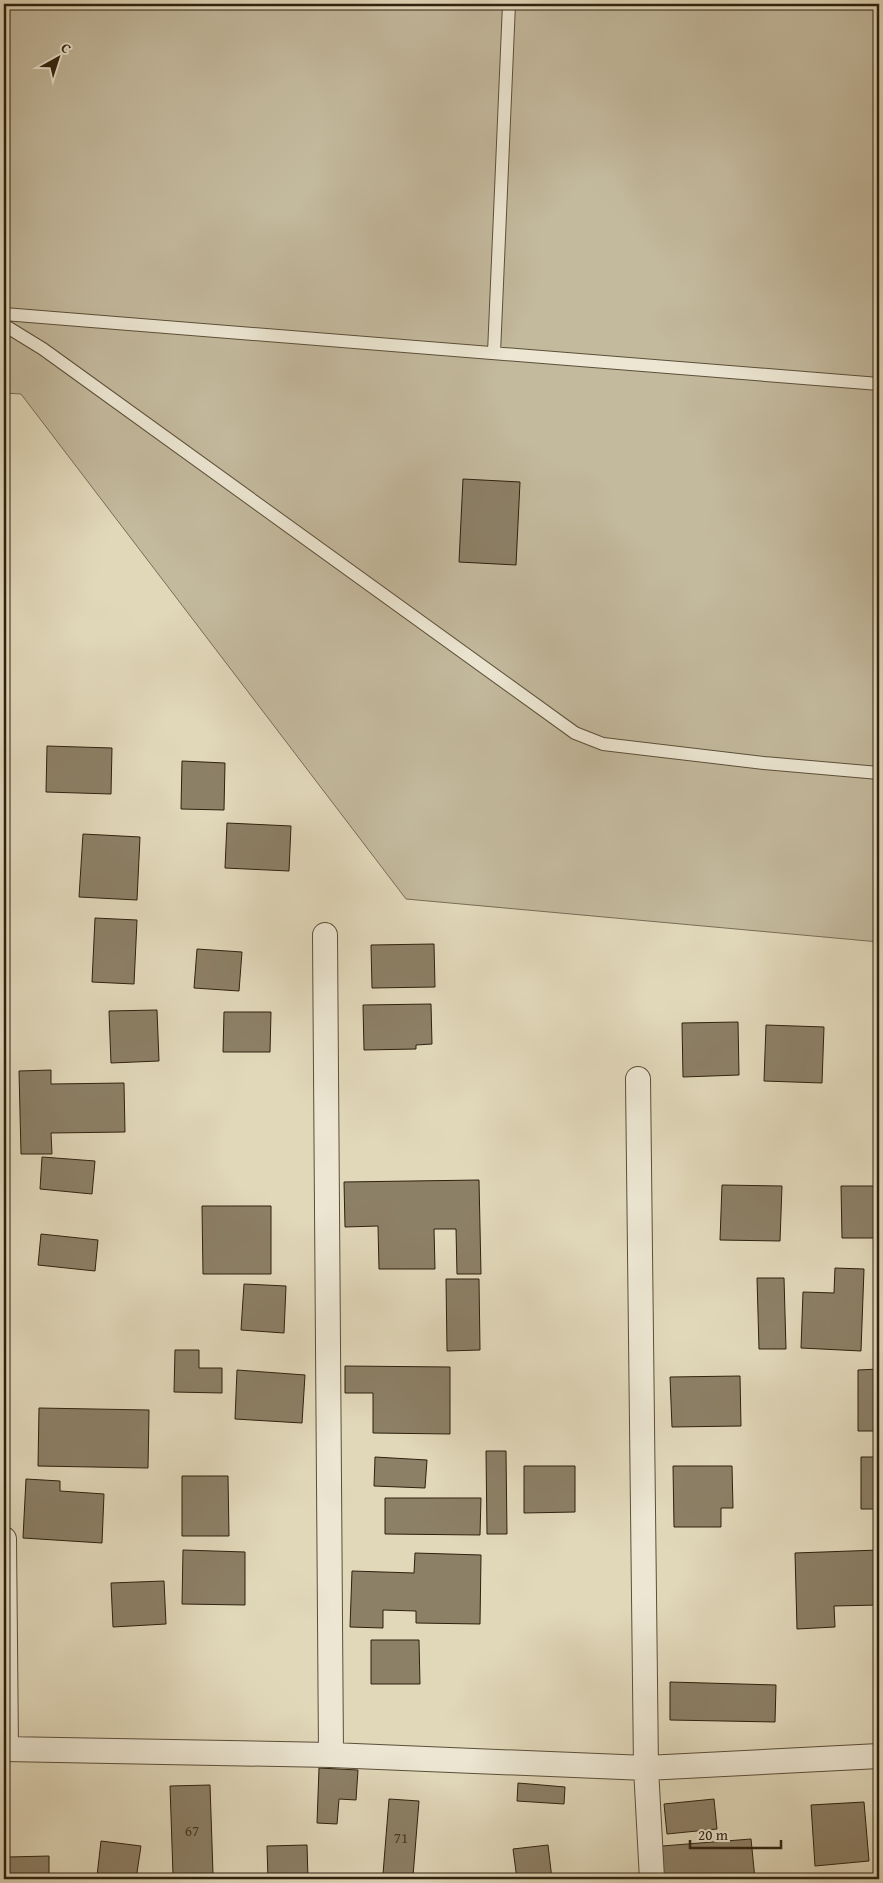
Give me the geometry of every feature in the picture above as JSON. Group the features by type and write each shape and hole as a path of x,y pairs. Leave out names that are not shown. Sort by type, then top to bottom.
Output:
{"street":[{"path":"325,935 331,1755"},
{"path":"638,1079 646,1768 652,1879"},
{"path":"4,1539 5,1749 331,1755 646,1768 879,1756"}],"lane":[{"path":"494,353 509,4"},
{"path":"4,314 879,384"},
{"path":"4,325 43,349 575,733 603,744 764,763 879,773"}],"shaded area":[{"path":"4,4 879,4 879,942 406,899 21,394 4,393"}],"building":[{"path":"463,479 520,482 516,565 459,562"},
{"path":"47,746 112,748 111,794 46,792"},
{"path":"182,761 225,763 224,810 181,809"},
{"path":"227,823 291,826 289,871 225,868"},
{"path":"83,834 140,837 137,900 79,897"},
{"path":"95,918 137,920 134,984 92,982"},
{"path":"434,944 435,987 372,988 371,945"},
{"path":"197,949 242,952 239,991 194,988"},
{"path":"431,1004 432,1044 416,1045 416,1049 364,1050 363,1005"},
{"path":"157,1010 159,1061 111,1063 109,1011"},
{"path":"224,1012 271,1012 270,1052 223,1052"},
{"path":"738,1022 739,1075 683,1077 682,1023"},
{"path":"766,1025 824,1027 822,1083 764,1081"},
{"path":"51,1070 51,1084 124,1083 125,1132 51,1133 52,1154 21,1154 19,1071"},
{"path":"42,1157 95,1161 92,1194 40,1189"},
{"path":"479,1180 481,1274 457,1274 456,1229 434,1229 435,1269 379,1269 378,1226 345,1227 344,1182"},
{"path":"722,1185 782,1186 780,1241 720,1240"},
{"path":"841,1186 879,1186 879,1238 842,1238"},
{"path":"202,1206 271,1206 271,1274 203,1274"},
{"path":"41,1234 98,1240 95,1271 38,1265"},
{"path":"835,1268 864,1269 861,1351 801,1348 803,1292 834,1293"},
{"path":"757,1278 784,1278 786,1349 759,1349"},
{"path":"446,1279 479,1279 480,1350 447,1351"},
{"path":"244,1284 286,1286 284,1333 241,1330"},
{"path":"175,1350 199,1350 199,1368 222,1368 222,1393 174,1392"},
{"path":"345,1366 450,1367 450,1434 373,1433 373,1393 345,1393"},
{"path":"879,1369 879,1431 858,1431 858,1370"},
{"path":"237,1370 305,1375 302,1423 235,1419"},
{"path":"740,1376 741,1426 672,1427 670,1377"},
{"path":"39,1408 149,1410 148,1468 38,1466"},
{"path":"486,1451 506,1451 507,1534 487,1534"},
{"path":"375,1457 427,1460 425,1488 374,1486"},
{"path":"861,1457 879,1457 879,1509 861,1509"},
{"path":"524,1466 575,1466 575,1512 524,1513"},
{"path":"673,1466 732,1466 733,1508 721,1508 721,1527 674,1527"},
{"path":"182,1476 228,1476 229,1536 182,1536"},
{"path":"26,1479 60,1481 60,1491 104,1494 102,1543 23,1538"},
{"path":"385,1498 481,1498 480,1535 385,1534"},
{"path":"183,1550 245,1552 245,1605 182,1604"},
{"path":"879,1550 879,1605 834,1606 835,1627 797,1629 795,1553"},
{"path":"415,1553 481,1555 480,1624 416,1623 416,1611 383,1610 383,1628 350,1627 352,1571 414,1573"},
{"path":"164,1581 166,1624 113,1627 111,1583"},
{"path":"371,1640 419,1640 420,1684 371,1684"},
{"path":"670,1682 776,1685 775,1722 670,1720"},
{"path":"319,1768 358,1770 356,1800 339,1799 337,1824 317,1823"},
{"path":"518,1783 565,1787 564,1804 517,1801"},
{"path":"210,1785 213,1874 173,1875 170,1786"},
{"path":"389,1799 419,1801 413,1876 383,1874"},
{"path":"714,1799 717,1829 667,1834 664,1804"},
{"path":"864,1802 869,1861 815,1866 811,1805"},
{"path":"751,1839 755,1879 664,1879 662,1846"},
{"path":"101,1841 141,1846 136,1879 97,1876"},
{"path":"307,1845 308,1879 268,1879 267,1846"},
{"path":"548,1845 552,1879 517,1879 513,1849"},
{"path":"49,1856 49,1879 8,1879 8,1857"}]}
